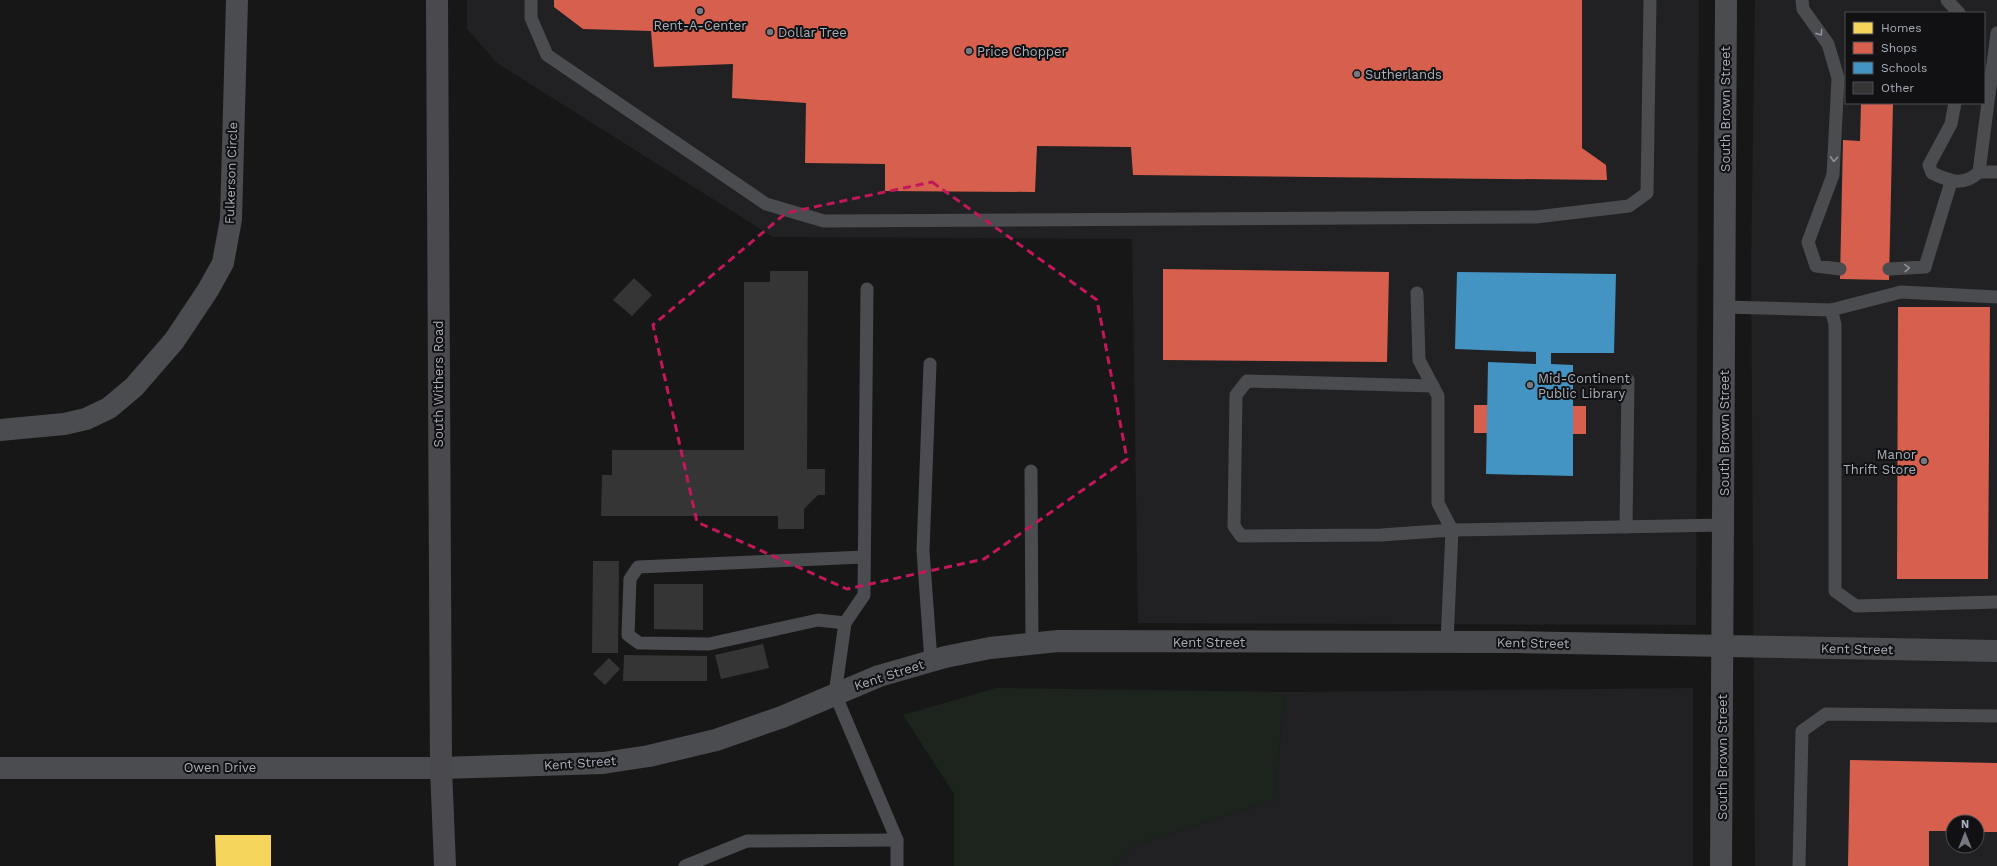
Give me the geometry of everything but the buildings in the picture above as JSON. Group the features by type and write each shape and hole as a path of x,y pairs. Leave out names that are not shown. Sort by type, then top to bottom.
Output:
{"main road":[{"name":"South Withers Road","path":"437,0 441,768 445,866"},
{"name":"South Withers Road","path":"433,866 441,768"}],"street":[{"name":"Fulkerson Circle","path":"0,430 64,424 86,419 109,408 134,388 174,341 208,290 223,263 231,219 237,0"},
{"name":"South Brown Street","path":"1721,866 1726,0"},
{"name":"Kent Street","path":"441,768 580,765 649,756 716,740 782,717 879,676 931,661 990,648 1058,642 1447,642 1997,651"},
{"name":"Owen Drive","path":"0,768 441,768"}],"lane":[{"path":"531,0 531,18 547,55 766,204 824,221 832,221 1536,217 1629,206 1647,193 1650,0"},
{"path":"1802,0 1803,9 1828,44 1838,78 1833,175 1808,242 1816,266 1840,269"},
{"path":"1947,0 1958,12"},
{"path":"1955,104 1951,124 1929,165 1932,173 1951,182 1972,179 1979,172 1997,33"},
{"path":"1979,172 1997,172"},
{"path":"1889,269 1926,267 1951,182"},
{"path":"867,289 864,595 845,623 835,694 897,840 897,866"},
{"path":"1724,307 1831,310 1901,292 1997,297"},
{"path":"1417,293 1419,360 1438,396 1438,503 1452,530 1447,642"},
{"path":"1831,310 1835,324 1835,591 1856,606 1997,602"},
{"path":"930,364 923,552 931,661"},
{"path":"1626,527 1628,380"},
{"path":"1433,386 1247,381 1236,395 1234,526 1241,536 1381,535 1452,530 1723,525"},
{"path":"1031,471 1032,644"},
{"path":"845,623 818,620 709,644 639,643 628,635 630,579 638,567 864,557"},
{"path":"1799,866 1802,731 1826,714 1997,716"},
{"path":"685,866 716,860 747,841 897,840"}],"highlighted area":[{"path":"932,182 1097,300 1127,459 984,559 847,589 697,522 653,325 786,213"}],"shaded area":[{"path":"467,0 1699,0 1696,625 1138,623 1132,239 773,237 497,63 467,29"},
{"path":"1755,0 1997,0 1997,866 1755,866 1751,267"},
{"path":"996,688 1285,692 1274,800 1131,846 1115,866 954,866 954,794 903,715"},
{"path":"1693,688 1693,866 1115,866 1131,846 1274,800 1285,692"}],"place":[{"name":"Rent-A-Center","path":"700,11"},
{"name":"Dollar Tree","path":"770,32"},
{"name":"Price Chopper","path":"969,51"},
{"name":"Sutherlands","path":"1357,74"},
{"name":"Mid-Continent Public Library","path":"1530,385"},
{"name":"Manor Thrift Store","path":"1924,461"}]}
